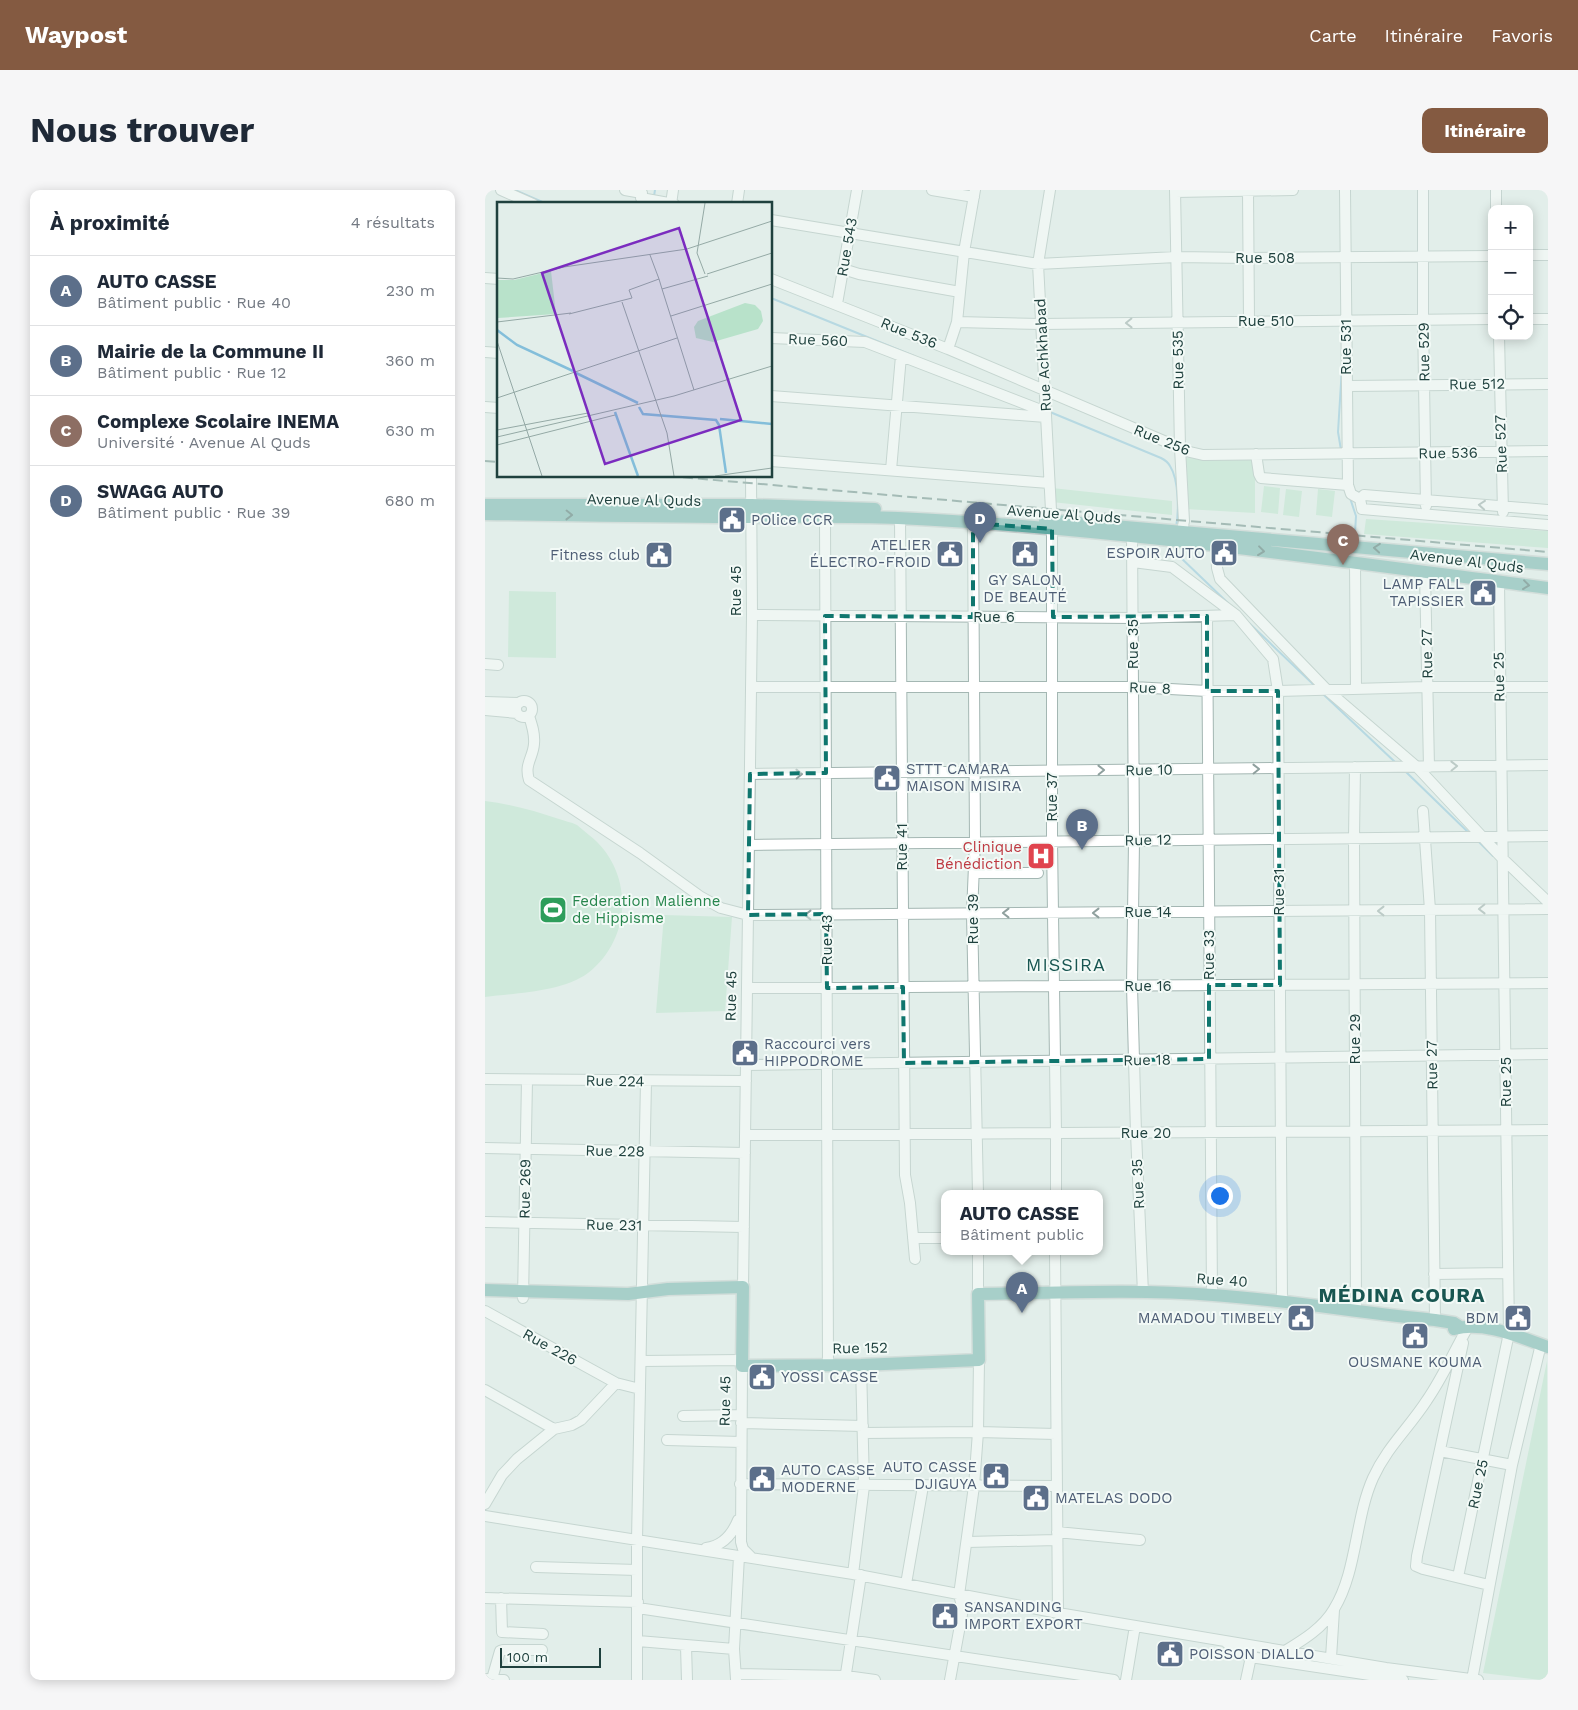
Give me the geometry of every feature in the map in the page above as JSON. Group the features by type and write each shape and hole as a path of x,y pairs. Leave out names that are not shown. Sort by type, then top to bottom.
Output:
{"main road":[{"name":"Avenue Al Quds","path":"485,505 752,511 973,523 1052,524 1132,536 1175,534 1216,545 1548,588"},
{"name":"Avenue Al Quds","path":"485,514 883,509 1548,564"},
{"path":"485,1297 628,1294 642,1296 668,1289 743,1291"},
{"path":"485,1290 499,1290 523,1295"},
{"name":"Rue 45","path":"742,1363 743,1291"},
{"name":"Rue 40","path":"978,1297 1143,1293 1212,1295 1435,1320 1454,1323 1463,1330"},
{"name":"Rue 40","path":"1054,1296 1212,1300 1449,1329 1509,1333 1544,1345"},
{"path":"978,1297 979,1360"},
{"name":"Rue 152","path":"742,1363 828,1365 979,1360"}],"street":[{"path":"501,190 528,202"},
{"path":"625,190 664,202"},
{"name":"Rue 543","path":"837,304 857,190"},
{"path":"932,190 974,194 957,322 948,349"},
{"name":"Rue Achkhabad","path":"1050,190 1038,264 1052,524"},
{"path":"1248,190 1249,322"},
{"path":"1175,191 1293,190"},
{"name":"Rue 531","path":"1345,190 1342,321 1347,386 1348,486"},
{"name":"Rue 529","path":"1423,190 1422,256 1427,514"},
{"path":"1495,190 1496,205"},
{"name":"Rue 535","path":"1175,191 1180,448 1184,521 1175,534"},
{"name":"Rue 508","path":"773,220 1038,264 1176,257 1488,256"},
{"path":"1533,255 1548,255"},
{"path":"843,268 859,274 960,292"},
{"name":"Rue 536","path":"773,280 837,304 1045,390"},
{"path":"1533,319 1548,318"},
{"name":"Rue 510","path":"957,322 1041,324 1488,319"},
{"name":"Rue 560","path":"773,338 865,342 1046,414"},
{"name":"Rue 527","path":"1499,340 1503,521"},
{"path":"891,470 901,356"},
{"name":"Rue 512","path":"1347,386 1548,384"},
{"name":"Rue 256","path":"1045,390 1180,448 1203,455 1347,454"},
{"path":"773,396 1046,414"},
{"name":"Rue 536","path":"1347,454 1548,452"},
{"path":"1256,454 1261,478 1348,486 1351,494 1360,499 1362,509 1548,524"},
{"path":"773,461 1049,483"},
{"name":"Rue 45","path":"743,1291 752,615 751,478"},
{"path":"1360,499 1364,495 1548,510"},
{"name":"Rue 43","path":"825,516 828,1365"},
{"name":"Rue 41","path":"900,518 904,1134 905,1175 910,1203 915,1259"},
{"name":"Rue 39","path":"973,523 975,842 972,913 978,1190"},
{"name":"Rue 37","path":"1052,524 1052,841 1057,1133 1055,1190"},
{"name":"Rue 35","path":"1132,536 1134,770 1132,912 1133,1060 1143,1293"},
{"path":"1216,545 1217,568 1220,579 1326,689 1417,767 1481,837 1548,902"},
{"name":"Rue 31","path":"1133,562 1172,566 1236,615 1273,659 1277,691 1282,1302"},
{"path":"1355,563 1357,689"},
{"name":"Rue 27","path":"1425,572 1429,766"},
{"name":"Rue 25","path":"1458,1577 1509,1333 1499,582"},
{"name":"Rue 6","path":"752,615 1133,618 1236,615"},
{"name":"Rue 33","path":"1207,616 1212,1295"},
{"path":"485,664 498,665"},
{"name":"Rue 8","path":"751,687 1133,687 1207,691 1427,687 1548,688"},
{"path":"485,702 518,708"},
{"path":"485,710 518,708"},
{"name":"Rue 14","path":"518,708 522,717 529,716 534,732 534,746 526,771 529,780 640,853 701,897 721,908 748,915 1548,909"},
{"name":"Rue 10","path":"750,774 1548,765"},
{"name":"Rue 29","path":"1355,767 1356,1310"},
{"name":"Rue 27","path":"1423,811 1430,910 1435,1320"},
{"name":"Rue 12","path":"749,845 1548,836"},
{"path":"974,873 1038,873"},
{"name":"Rue 16","path":"747,988 1548,983"},
{"name":"Rue 18","path":"746,1065 1548,1054"},
{"name":"Rue 224","path":"485,1079 746,1081"},
{"name":"Rue 269","path":"523,1295 527,1080"},
{"path":"637,1680 637,1540 645,1081"},
{"name":"Rue 20","path":"745,1135 1548,1130"},
{"name":"Rue 228","path":"485,1148 745,1153"},
{"name":"Rue 231","path":"485,1222 744,1227"},
{"path":"913,1238 941,1238"},
{"path":"978,1255 978,1297"},
{"path":"1055,1255 1058,1613"},
{"path":"1435,1274 1508,1273"},
{"path":"485,1283 499,1290"},
{"name":"Rue 226","path":"485,1311 616,1383 640,1388"},
{"path":"1463,1330 1463,1344 1416,1566 1489,1585"},
{"path":"1285,1651 1312,1634 1334,1610 1344,1587 1372,1479 1388,1450 1427,1400 1463,1330"},
{"path":"1472,1680 1512,1465 1544,1345"},
{"path":"950,1680 963,1609 959,1595 974,1486 978,1432 979,1360"},
{"path":"641,1361 742,1363"},
{"name":"Rue 45","path":"742,1363 741,1542 743,1549 751,1557"},
{"path":"845,1678 851,1640 864,1486 861,1364"},
{"path":"485,1504 502,1475 517,1459 554,1429 572,1425 581,1420 616,1383"},
{"path":"485,1390 554,1429"},
{"path":"683,1416 863,1429 1055,1434"},
{"path":"667,1440 741,1442"},
{"path":"1440,1451 1512,1465"},
{"path":"740,1484 1056,1486"},
{"path":"906,1584 923,1486"},
{"path":"485,1516 751,1557 1058,1613 1331,1658 1371,1674 1478,1680"},
{"path":"702,1549 714,1547 725,1541 735,1528 740,1517"},
{"path":"967,1542 1057,1536 1140,1540"},
{"path":"739,1556 735,1649 736,1677 875,1680"},
{"path":"536,1567 637,1570"},
{"path":"485,1598 638,1605 737,1623 1114,1680"},
{"path":"501,1598 502,1632 543,1634"},
{"path":"1331,1658 1334,1610"},
{"path":"1126,1680 1135,1626"},
{"path":"638,1641 735,1649"},
{"path":"1225,1641 1232,1648 1250,1657 1403,1680"},
{"path":"686,1646 687,1680"},
{"path":"1246,1680 1254,1646"},
{"path":"504,1680 489,1679 500,1651 542,1650"}],"highlighted area":[{"path":"973,523 1052,529 1053,617 1207,616 1207,691 1278,691 1280,985 1209,985 1209,1059 904,1063 903,987 827,988 826,914 748,915 750,774 826,773 825,616 973,617"}],"green space":[{"path":"1183,458 1255,459 1255,513 1185,509"},
{"path":"1264,486 1280,488 1278,514 1261,512"},
{"path":"1052,488 1172,501 1172,515 1052,502"},
{"path":"1286,489 1302,491 1299,517 1283,515"},
{"path":"1318,489 1335,491 1332,517 1316,515"},
{"path":"1366,519 1548,531 1548,548 1364,534"},
{"path":"509,591 556,592 556,658 508,657"},
{"name":"Federation Malienne de Hippisme","path":"485,801 522,808 577,825 604,850 614,866 620,885 622,904 620,923 613,942 603,958 588,973 552,988 485,997"},
{"path":"664,915 732,917 725,1011 656,1013"},
{"path":"1547,1361 1548,1680 1541,1680 1483,1673"}],"waterway":[{"path":"515,190 542,202"},
{"path":"654,196 655,190"},
{"path":"773,299 914,356"},
{"path":"1341,450 1338,432 1342,367"},
{"path":"1050,412 1166,461 1173,472 1177,487 1178,513 1176,527"},
{"path":"1350,498 1356,516 1355,533"},
{"path":"1174,547 1179,556 1229,604"},
{"path":"1249,623 1314,685"},
{"path":"1323,694 1396,763"},
{"path":"1405,771 1470,834"},
{"path":"1477,840 1493,856"}],"railway":[{"path":"485,461 497,462"},
{"path":"691,478 1548,552"}],"place":[{"name":"POlice CCR","path":"732,520"},
{"name":"SWAGG AUTO","path":"980,543"},
{"name":"ESPOIR AUTO","path":"1224,553"},
{"name":"ATELIER ÉLECTRO-FROID","path":"950,554"},
{"name":"GY SALON DE BEAUTÉ","path":"1025,554"},
{"name":"Fitness club","path":"659,555"},
{"name":"Complexe Scolaire INEMA","path":"1343,565"},
{"name":"LAMP FALL TAPISSIER","path":"1483,593"},
{"name":"STTT CAMARA MAISON MISIRA","path":"887,778"},
{"name":"Mairie de la Commune II","path":"1082,850"},
{"name":"Clinique Bénédiction","path":"1041,856"},
{"name":"Federation Malienne de Hippisme","path":"553,910"},
{"name":"Raccourci vers HIPPODROME","path":"745,1053"},
{"name":"AUTO CASSE","path":"1022,1313"},
{"name":"MAMADOU TIMBELY","path":"1301,1318"},
{"name":"BDM","path":"1518,1318"},
{"name":"OUSMANE KOUMA","path":"1415,1336"},
{"name":"YOSSI CASSE","path":"762,1377"},
{"name":"AUTO CASSE DJIGUYA","path":"996,1476"},
{"name":"AUTO CASSE MODERNE","path":"762,1479"},
{"name":"MATELAS DODO","path":"1036,1498"},
{"name":"SANSANDING IMPORT EXPORT","path":"945,1616"},
{"name":"POISSON DIALLO","path":"1170,1654"}],"district":[{"name":"MISSIRA","path":"1066,964"},
{"name":"MÉDINA COURA","path":"1402,1295"}]}
